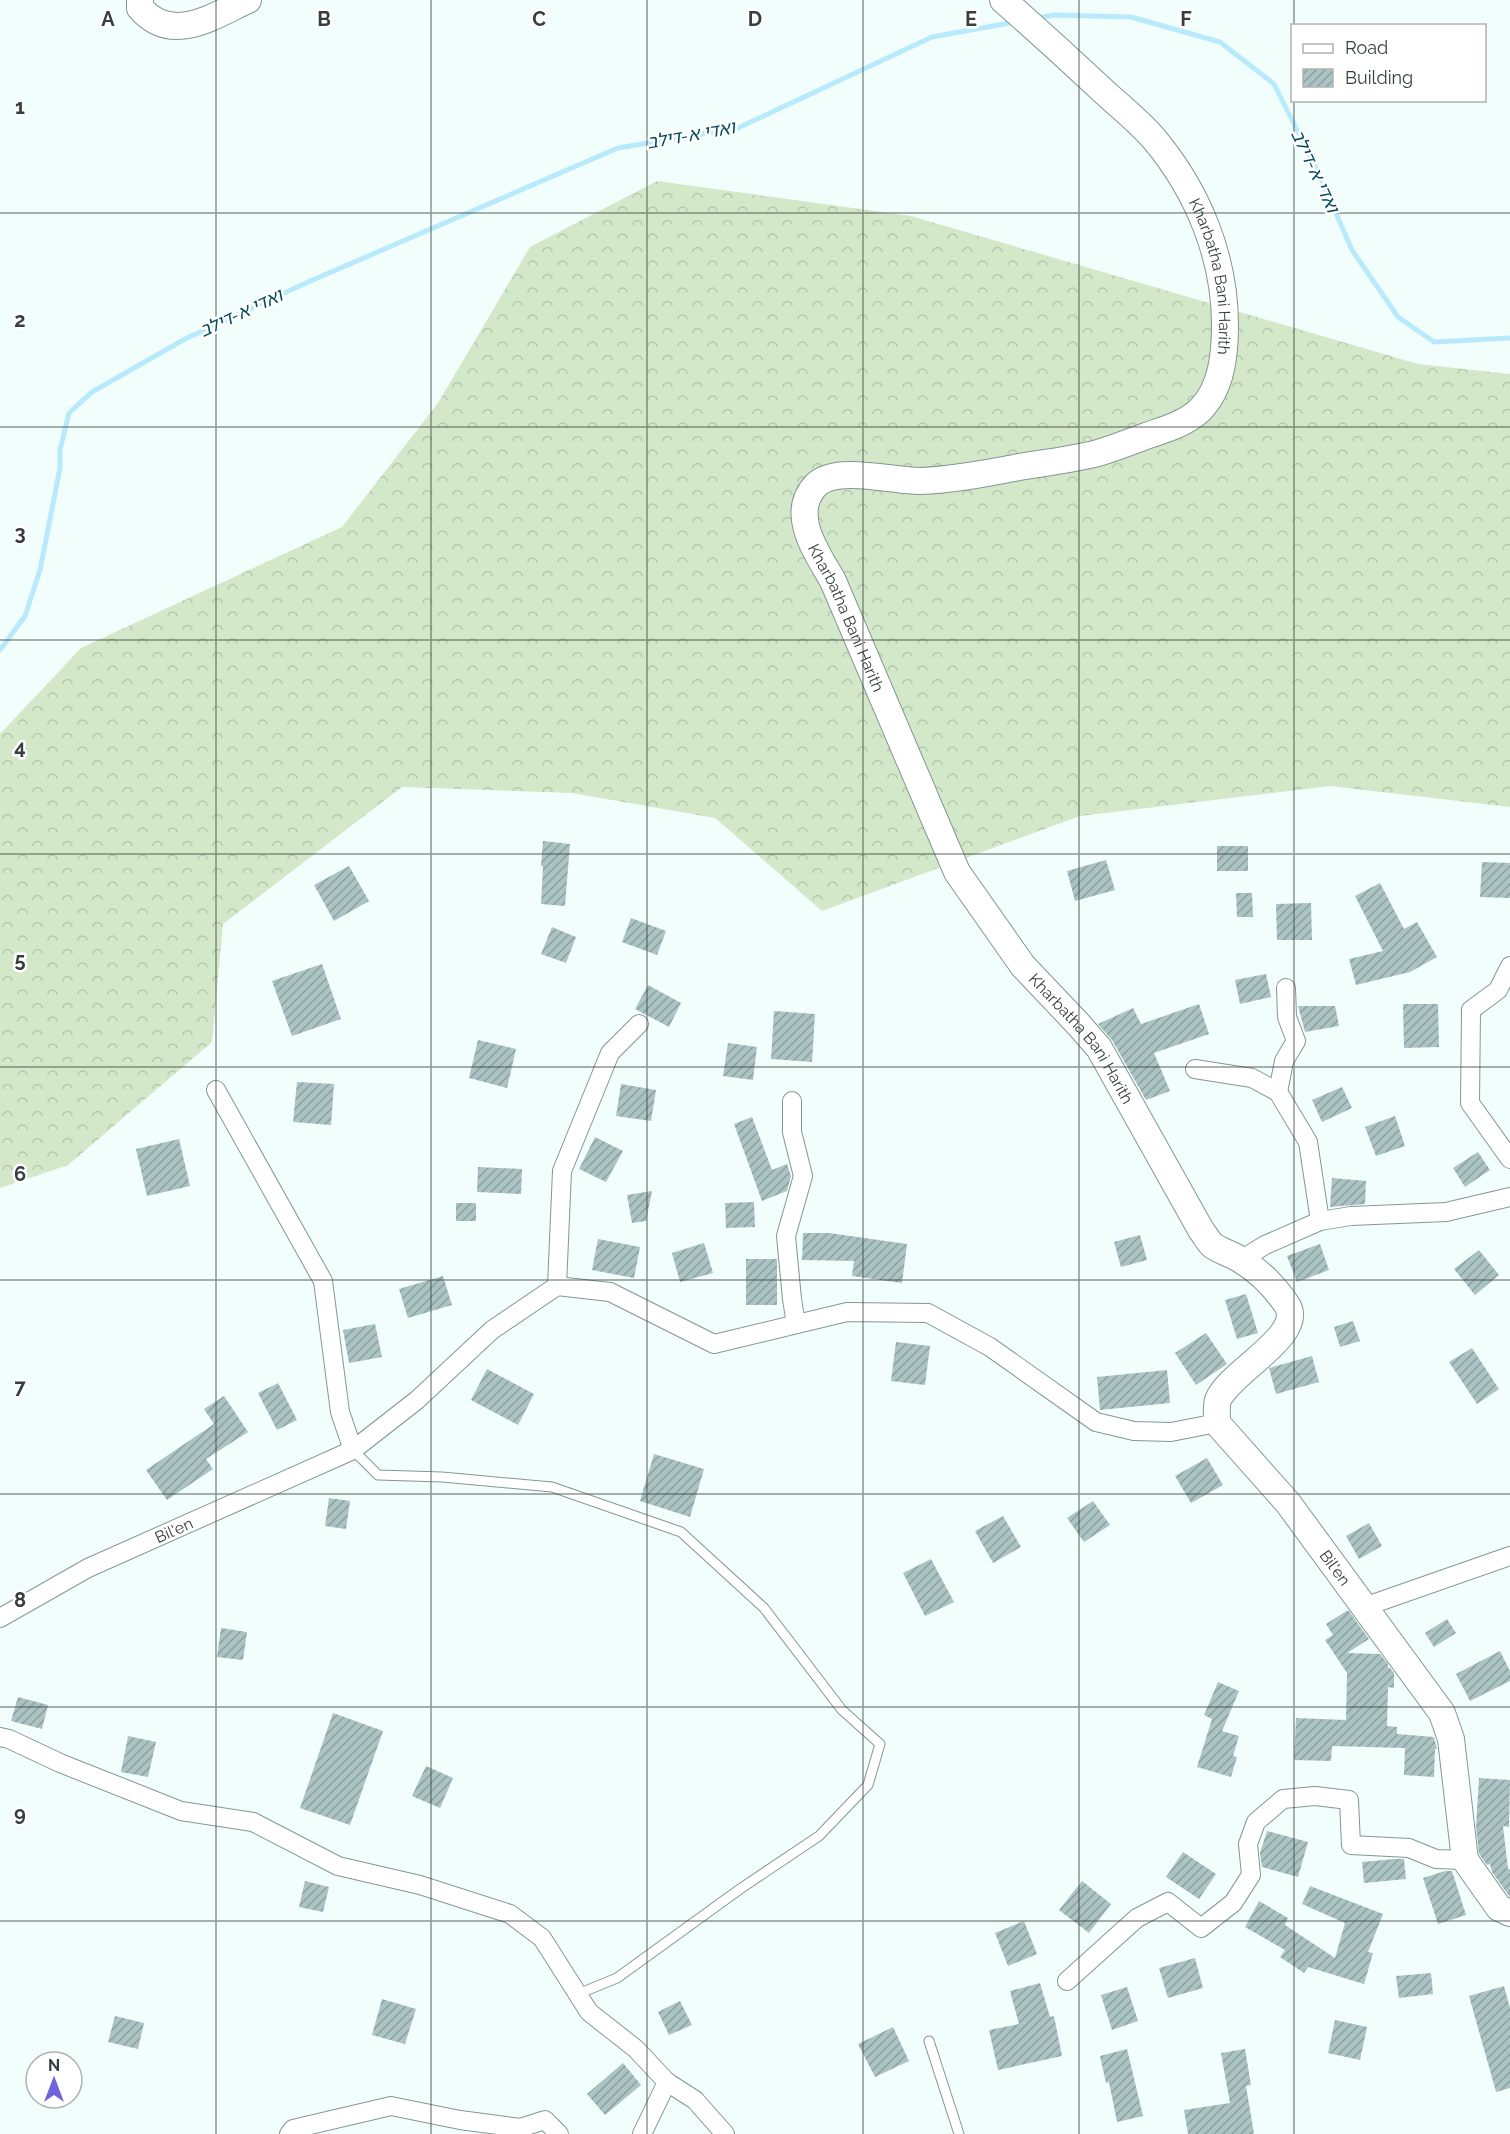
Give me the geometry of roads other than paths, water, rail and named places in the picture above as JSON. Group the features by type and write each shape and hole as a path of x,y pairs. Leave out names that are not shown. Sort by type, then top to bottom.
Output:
{"street":[{"path":"140,0 140,8 149,18 162,25 177,26 195,24 248,0"},
{"name":"Kharbatha Bani Harith","path":"1003,0 1154,139 1196,202 1211,238 1221,274 1225,317 1225,353 1217,382 1202,408 1182,424 1098,453 970,477 919,481 833,476 816,485 807,502 804,516 812,543 833,582 957,872 1023,966 1099,1048 1201,1230 1213,1245 1241,1260"},
{"path":"1510,966 1498,990 1472,1010 1470,1102 1510,1159"},
{"path":"1278,1092 1284,1061 1296,1041 1287,1017 1286,988"},
{"path":"639,1024 610,1053 562,1171 557,1286 610,1292 714,1344 847,1312 928,1313 990,1347 1096,1422 1134,1431 1171,1432 1217,1422 1218,1400 1232,1380 1282,1337 1290,1321 1289,1309 1259,1272 1241,1260 1265,1245 1320,1221 1351,1216 1446,1212 1510,1197"},
{"path":"1196,1069 1252,1078 1278,1092 1308,1142 1320,1221"},
{"path":"216,1090 323,1281 340,1412 353,1450"},
{"path":"792,1101 792,1132 803,1176 786,1236 796,1324"},
{"name":"Bil'en","path":"0,1618 88,1568 353,1450 417,1400 492,1330 557,1286"},
{"name":"Bil'en","path":"1217,1422 1288,1503 1442,1713 1451,1738 1465,1860 1499,1908 1510,1914"},
{"path":"1364,1607 1510,1556"},
{"path":"0,1737 9,1738 60,1764 181,1811 253,1822 338,1866 420,1885 510,1914 542,1938 589,2012 636,2049 667,2082 695,2100 726,2134"},
{"path":"1067,1981 1137,1918 1168,1902 1202,1928 1233,1903 1251,1875 1248,1844 1256,1822 1283,1799 1315,1796 1348,1800 1351,1845 1409,1848 1436,1858 1465,1860"},
{"path":"642,2134 667,2082"},
{"path":"289,2134 293,2128 391,2106 459,2120 520,2128 544,2120 559,2134"}],"lane":[{"path":"353,1450 378,1475 442,1477 552,1486 681,1532 764,1608 842,1710 880,1744 868,1785 819,1836 740,1889 617,1978 578,1994"},
{"path":"929,2041 959,2134"}],"waterway":[{"name":"ואדי א-דילב","path":"1036,18 1055,15 1131,17 1220,42 1274,84 1318,172 1352,250 1398,317 1434,342 1510,338"},
{"name":"ואדי א-דילב","path":"0,650 25,616 40,570 60,468 60,450 69,413 92,392 185,339 306,283 618,148 738,128 932,37 1015,22"}]}
